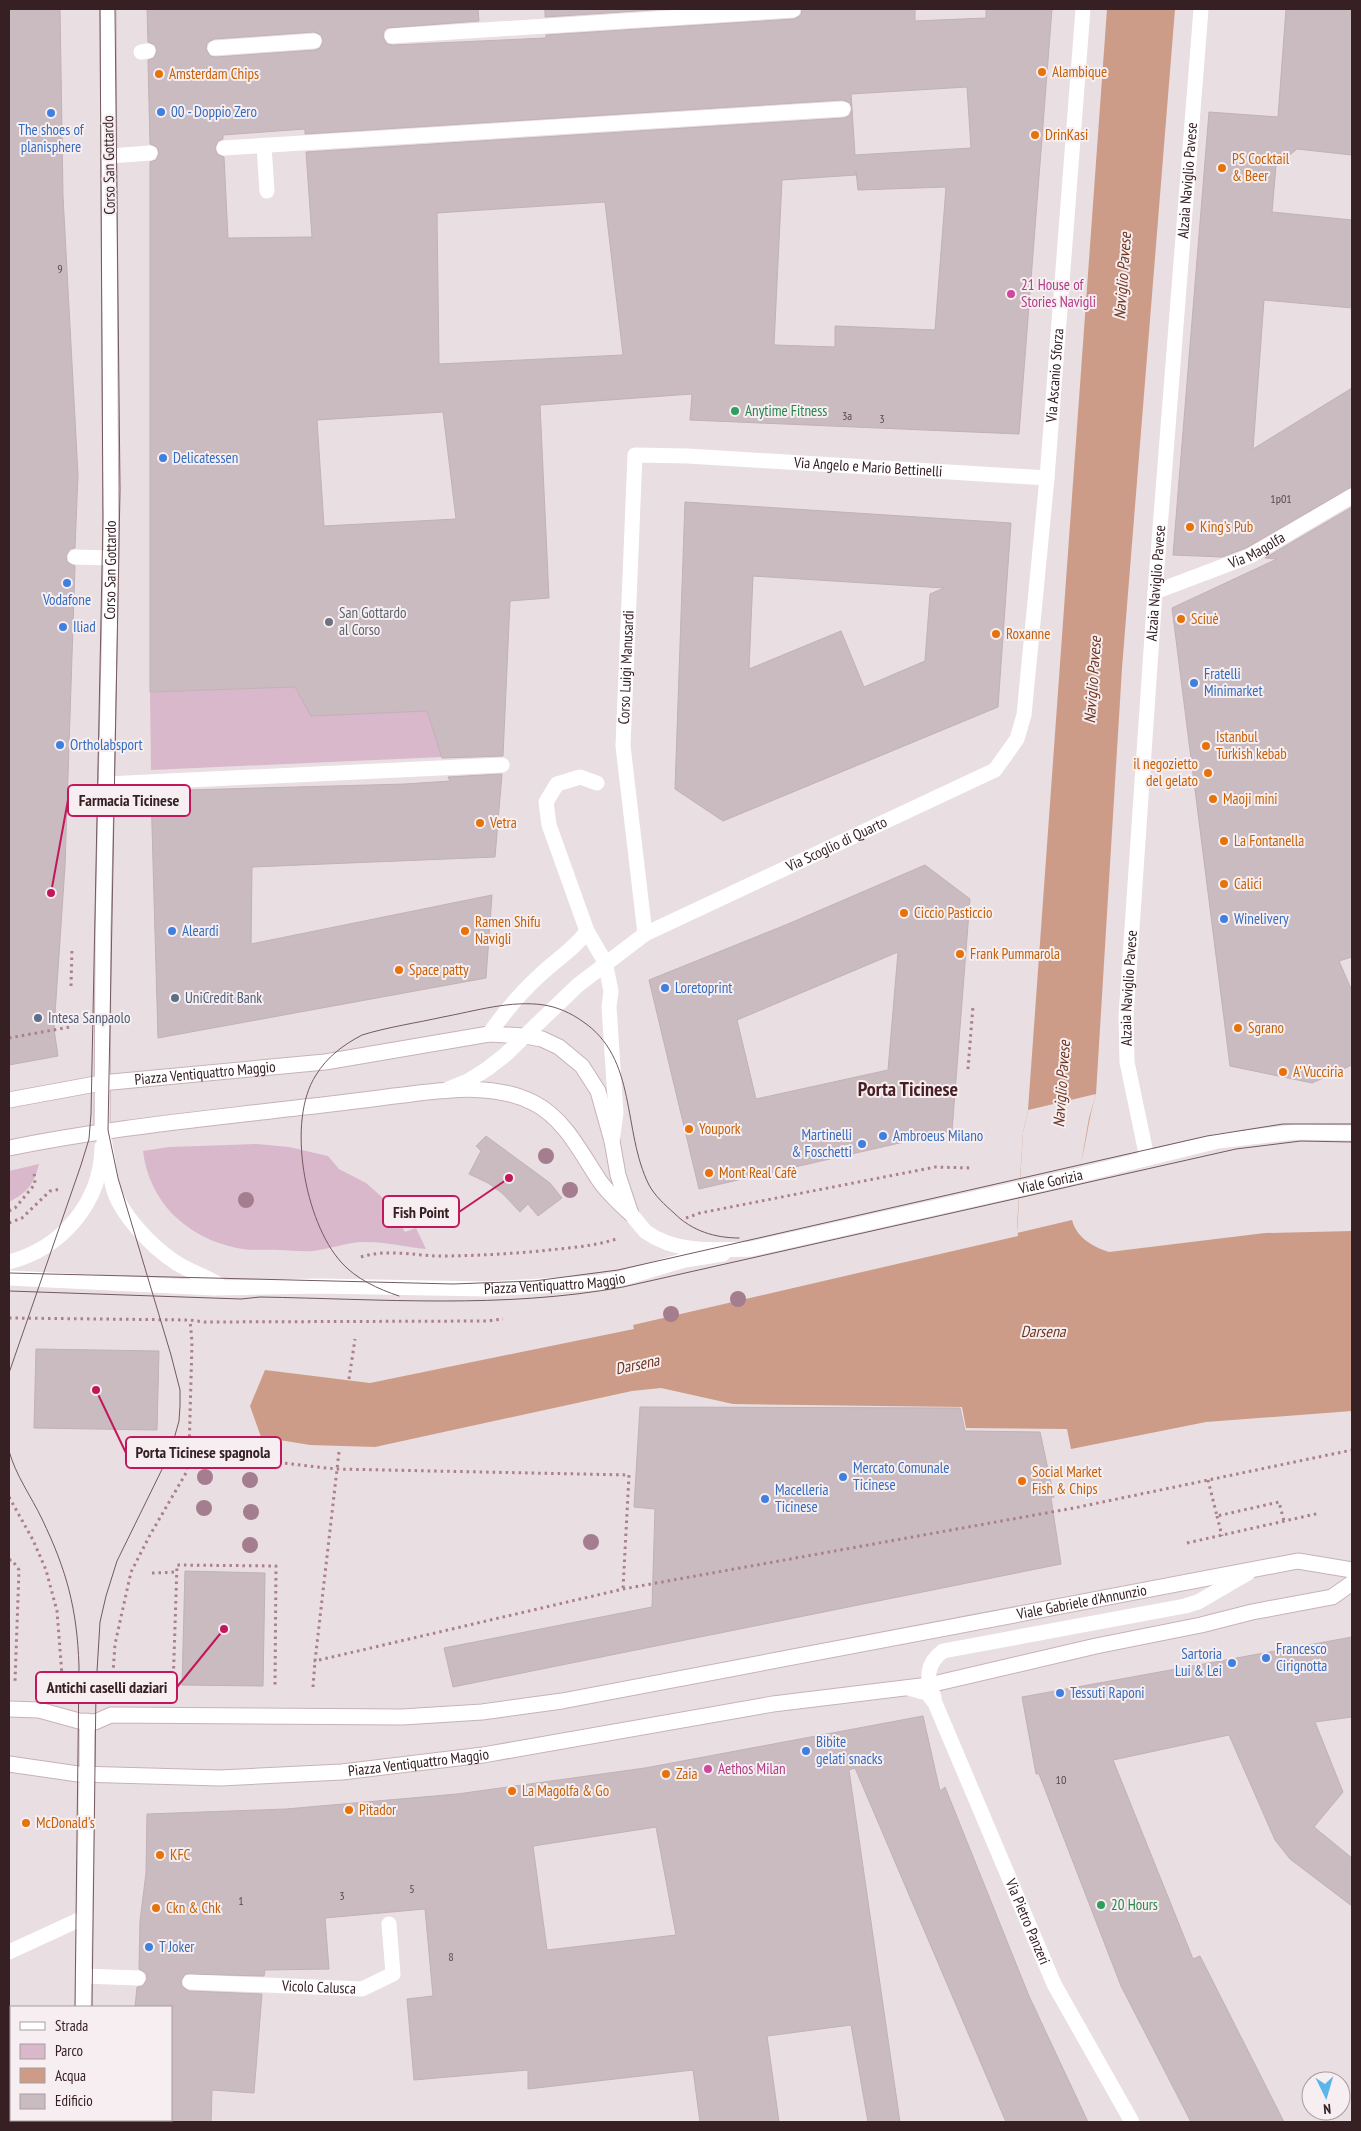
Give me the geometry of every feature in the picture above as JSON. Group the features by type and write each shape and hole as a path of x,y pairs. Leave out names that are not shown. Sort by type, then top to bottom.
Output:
{"street":[{"name":"Corso San Gottardo","path":"102,1131 101,1083 111,558 108,9"},
{"name":"Via Ascanio Sforza","path":"1017,740 1024,715 1047,478 1083,9"},
{"name":"Alzaia Naviglio Pavese","path":"1147,1158 1127,1062 1126,1016 1155,592 1201,9"},
{"path":"392,36 793,10"},
{"path":"215,48 314,41"},
{"path":"224,148 843,109"},
{"path":"264,146 267,191"},
{"path":"110,156 150,154"},
{"name":"Corso Luigi Manusardi","path":"644,934 623,746 635,455 688,456"},
{"name":"Via Angelo e Mario Bettinelli","path":"688,456 1047,478"},
{"name":"Via Magolfa","path":"1155,592 1250,556 1352,496"},
{"path":"75,557 111,558"},
{"name":"Via Scoglio di Quarto","path":"644,934 995,770 1017,740"},
{"path":"106,784 502,765"},
{"path":"598,783 580,777 557,784 546,802 549,825 587,931 605,962"},
{"path":"489,1034 523,991 579,942 587,931"},
{"name":"Piazza Ventiquattro Maggio","path":"445,1090 468,1081 487,1069 605,962 644,934"},
{"name":"Piazza Ventiquattro Maggio","path":"605,962 611,991 609,1007 616,1113 612,1141"},
{"name":"Piazza Ventiquattro Maggio","path":"9,1100 101,1083 325,1062 489,1034 525,1036 559,1047 582,1066 598,1091 612,1141 618,1175 631,1214"},
{"name":"Piazza Ventiquattro Maggio","path":"9,1148 102,1131 445,1090 501,1091 520,1096 537,1104 554,1118 573,1140 600,1182 646,1232 671,1243 705,1250 751,1249"},
{"path":"9,1262 29,1256 46,1246 64,1233 79,1217 96,1182 102,1152 102,1131"},
{"name":"Piazza Ventiquattro Maggio","path":"102,1131 113,1189 123,1208 135,1224 157,1250 189,1271 210,1278 222,1287"},
{"name":"Viale Gorizia","path":"751,1249 1076,1176 1218,1141 1306,1132 1352,1132"},
{"name":"Piazza Ventiquattro Maggio","path":"9,1278 222,1287 469,1289 595,1283 685,1260 751,1249"},
{"name":"Viale Gabriele d'Annunzio","path":"88,1721 95,1722 111,1715 402,1717 482,1712 562,1701 1298,1561 1352,1570"},
{"path":"929,1685 930,1666 944,1651 1186,1606 1210,1596 1243,1575 1268,1567"},
{"path":"901,1689 929,1685 1278,1607 1332,1597 1352,1583"},
{"name":"Via Pietro Panzeri","path":"929,1685 1054,1984 1132,2122"},
{"name":"Piazza Ventiquattro Maggio","path":"9,1764 87,1774 220,1778 342,1772 484,1755 754,1706 901,1689"},
{"name":"Via Pietro Panzeri","path":"901,1689 914,1689 927,1693 941,1714"},
{"path":"9,1709 39,1710 88,1721 83,2006"},
{"path":"9,1952 85,1917"},
{"name":"Vicolo Calusca","path":"190,1982 362,1989 393,1974 389,1924"},
{"path":"83,1976 138,1978"}],"path":[{"path":"968,1070 973,1006"},
{"path":"9,1038 70,1027"},
{"path":"700,1213 935,1167 979,1169"},
{"path":"9,1211 15,1208 35,1184 34,1169"},
{"path":"9,1223 22,1218 50,1191"},
{"path":"354,1260 369,1254 391,1253 437,1256 515,1252 566,1248 609,1241"},
{"path":"9,1318 190,1320 204,1322 357,1321"},
{"path":"9,1497 33,1540 46,1570 56,1611 62,1687 88,1721 112,1689 116,1644 131,1572 186,1473 189,1454 192,1342 190,1320"},
{"path":"349,1379 355,1339"},
{"path":"315,1661 624,1589 1064,1510 1352,1450"},
{"path":"312,1694 339,1452"},
{"path":"201,1454 336,1469 629,1475 624,1589"},
{"path":"1208,1480 1222,1536"},
{"path":"1216,1516 1279,1502 1284,1521"},
{"path":"1187,1543 1320,1513"},
{"path":"9,1560 12,1560 19,1570 15,1684"},
{"path":"173,1691 177,1564 276,1566 275,1693"},
{"path":"152,1573 177,1572"}],"green space":[{"path":"295,687 427,711 442,757 151,770 150,692"},
{"path":"257,1144 289,1147 328,1156 339,1169 366,1183 383,1198 405,1232 416,1228 426,1249 386,1243 362,1242 305,1251 247,1249 219,1243 202,1236 187,1226 162,1201 153,1186 143,1151 169,1147"},
{"path":"39,1164 35,1177 26,1191 9,1202 9,1171"}],"water":[{"name":"Darsena","path":"1107,9 1175,9 1122,668 1096,1094 1071,1197 1072,1218 1080,1235 1097,1247 1109,1252 1265,1233 1352,1231 1352,1411 1206,1422 1071,1449 1067,1429 966,1428 962,1407 733,1404 661,1388 632,1391 375,1447 310,1445 261,1437 250,1406 265,1370 370,1383 634,1329 633,1325 1018,1236 1023,1133 1028,1110"}],"pier":[{"path":"1096,1094 1089,1118 1081,1164 1074,1187 1072,1220 1017,1233 1023,1133 1028,1110"}],"building":[{"path":"9,9 60,9 63,196 78,475 75,548 70,549 66,556 67,562 75,566 65,866 54,1029 58,1056 9,1065"},
{"path":"147,9 478,9 479,21 387,28 384,31 383,37 387,44 393,45 546,38 546,35 794,19 801,15 802,9 915,9 915,21 986,18 986,9 1052,9 1019,434 690,420 692,394 540,405 549,598 510,601 503,756 442,758 427,711 311,716 295,687 150,692 150,162 156,160 159,153 157,147 150,144 148,60 154,58 157,50 155,45 148,42","holes":["314,32 321,35 323,41 320,48 315,50 216,57 210,56 206,49 207,43 214,39","967,87 971,148 855,155 851,94","842,100 850,103 852,109 849,116 844,118 306,152 312,237 228,238 224,157 217,154 215,148 218,141 223,139 223,135 305,129 305,134","856,171 858,190 946,187 935,330 835,326 835,347 774,345 782,180 856,175","605,202 623,355 439,364 437,213","443,412 456,519 324,526 317,420"]},
{"path":"545,9 667,9 545,17"},
{"path":"1286,9 1352,9 1352,155 1297,149 1276,166 1272,212 1352,220 1352,308 1264,300 1253,449 1352,388 1352,487 1246,548 1222,557 1173,555 1209,112 1278,117"},
{"path":"685,502 1011,523 998,707 723,821 675,789","holes":["753,576 944,588 930,594 925,661 864,687 841,631 749,669"]},
{"path":"1352,507 1352,957 1339,961 1352,991 1352,1065 1312,1083 1230,1066 1172,608 1277,559 1265,558"},
{"path":"502,774 495,857 252,867 251,944 492,895 486,978 158,1038 151,791 405,784 450,781 448,777"},
{"path":"925,865 970,899 952,1131 699,1189 649,980 788,924","holes":["898,952 888,1070 756,1099 737,1020"]},
{"path":"486,1136 550,1183 562,1198 538,1216 528,1204 520,1212 502,1193 488,1183 469,1174 481,1151 476,1146"},
{"path":"36,1349 159,1351 157,1430 34,1428"},
{"path":"640,1407 960,1408 965,1431 1040,1432 1054,1497 1051,1498 1061,1564 453,1687 444,1648 652,1607 655,1509 634,1507"},
{"path":"185,1571 265,1573 263,1686 182,1685"},
{"path":"1352,1637 1352,1717 1315,1722 1343,1792 1314,1827 1352,1858 1352,1906 1290,1859 1275,1840 1229,1735 1113,1760 1193,1959 1200,1956 1284,2122 1191,2122 1121,1986 1039,1774 1036,1774 1022,1697"},
{"path":"923,1716 940,1791 945,1787 1029,1996 1088,2122 1006,2122 855,1768 849,1770 900,2122 868,2122 851,2025 767,2036 779,2122 700,2122 693,2070 528,2089 528,2070 414,2080 407,1999 433,1996 425,1909 325,1918 329,1969 265,1970 264,1976 185,1974 181,1981 182,1986 189,1991 262,1994 254,2093 212,2090 211,2122 171,2122 172,2006 135,2006 137,1987 143,1986 147,1979 146,1973 139,1969 140,1921 146,1873 147,1814 286,1809 457,1794 645,1768","holes":["656,1827 676,1935 547,1950 533,1846"]}],"tram line":[{"path":"9,1373 81,1165 89,1139 91,1114 103,519 100,9"},
{"path":"92,2006 96,1688 100,1622 117,1561 170,1453 179,1421 180,1406 180,1390 171,1355 118,1178 108,1130 120,490 115,9"},
{"path":"399,1296 368,1283 353,1274 341,1262 328,1244 309,1197 304,1171 301,1144 302,1118 307,1095 316,1075 330,1057 362,1035 392,1027 493,1007 519,1004 554,1007 578,1018 600,1036 612,1055 621,1075 635,1142 651,1189 664,1204 696,1229 721,1237 739,1238"},
{"path":"9,1273 453,1284 534,1281 618,1270 1207,1136 1283,1124 1352,1124"},
{"path":"9,1291 241,1299 260,1297 396,1301 487,1300 578,1294 623,1287 1236,1149 1301,1141 1352,1142"},
{"path":"9,1451 58,1556 69,1591 76,1626 79,1666 75,2006"}],"place":[{"name":"Alambique","path":"1042,72"},
{"name":"Amsterdam Chips","path":"159,74"},
{"name":"00 - Doppio Zero","path":"161,112"},
{"name":"The shoes of planisphere","path":"51,113"},
{"name":"DrinKasi","path":"1035,135"},
{"name":"PS Cocktail & Beer","path":"1222,168"},
{"name":"21 House of Stories Navigli","path":"1011,294"},
{"name":"Anytime Fitness","path":"735,411"},
{"name":"Delicatessen","path":"163,458"},
{"name":"King's Pub","path":"1190,527"},
{"name":"Vodafone","path":"67,583"},
{"name":"Sciuè","path":"1181,619"},
{"name":"San Gottardo al Corso","path":"329,622"},
{"name":"Iliad","path":"63,627"},
{"name":"Roxanne","path":"996,634"},
{"name":"Fratelli Minimarket","path":"1194,683"},
{"name":"Ortholabsport","path":"60,745"},
{"name":"Istanbul Turkish kebab","path":"1206,746"},
{"name":"il negozietto del gelato","path":"1208,773"},
{"name":"Maoji mini","path":"1213,799"},
{"name":"Vetra","path":"480,823"},
{"name":"La Fontanella","path":"1224,841"},
{"name":"Calici","path":"1224,884"},
{"name":"Farmacia Ticinese","path":"51,893"},
{"name":"Ciccio Pasticcio","path":"904,913"},
{"name":"Winelivery","path":"1224,919"},
{"name":"Aleardi","path":"172,931"},
{"name":"Ramen Shifu Navigli","path":"465,931"},
{"name":"Frank Pummarola","path":"960,954"},
{"name":"Space patty","path":"399,970"},
{"name":"Loretoprint","path":"665,988"},
{"name":"UniCredit Bank","path":"175,998"},
{"name":"Intesa Sanpaolo","path":"38,1018"},
{"name":"Sgrano","path":"1238,1028"},
{"name":"A' Vucciria","path":"1283,1072"},
{"name":"Youpork","path":"689,1129"},
{"name":"Ambroeus Milano","path":"883,1136"},
{"name":"Martinelli & Foschetti","path":"862,1144"},
{"name":"Mont Real Cafè","path":"709,1173"},
{"name":"Fish Point","path":"509,1178"},
{"name":"Porta Ticinese spagnola","path":"96,1390"},
{"name":"Mercato Comunale Ticinese","path":"843,1477"},
{"name":"Social Market Fish & Chips","path":"1022,1481"},
{"name":"Macelleria Ticinese","path":"765,1499"},
{"name":"Antichi caselli daziari","path":"224,1629"},
{"name":"Francesco Cirignotta","path":"1266,1658"},
{"name":"Sartoria Lui & Lei","path":"1232,1663"},
{"name":"Tessuti Raponi","path":"1060,1693"},
{"name":"Bibite gelati snacks","path":"806,1751"},
{"name":"Aethos Milan","path":"708,1769"},
{"name":"Zaia","path":"666,1774"},
{"name":"La Magolfa & Go","path":"512,1791"},
{"name":"Pitador","path":"349,1810"},
{"name":"McDonald's","path":"26,1823"},
{"name":"KFC","path":"160,1855"},
{"name":"20 Hours","path":"1101,1905"},
{"name":"Ckn & Chk","path":"156,1908"},
{"name":"T Joker","path":"149,1947"}],"district":[{"name":"Porta Ticinese","path":"908,1089"}],"water label":[{"name":"Naviglio Pavese","path":"1122,276"},
{"name":"Naviglio Pavese","path":"1092,680"},
{"name":"Naviglio Pavese","path":"1061,1084"}]}
